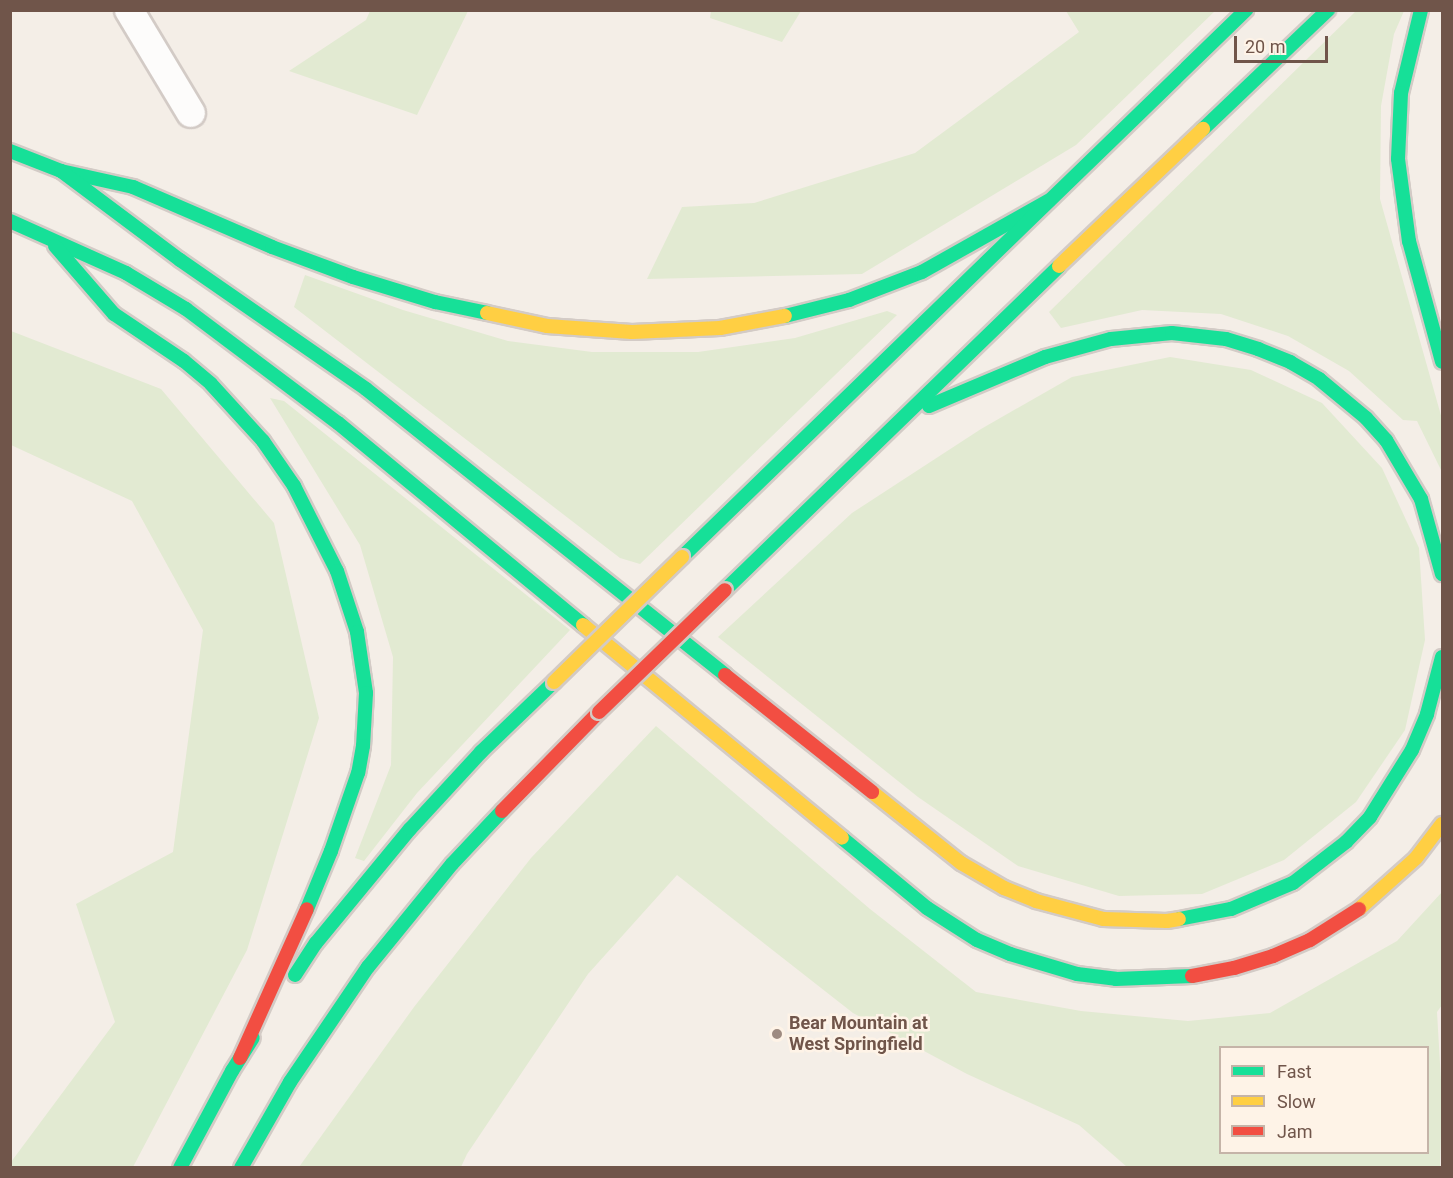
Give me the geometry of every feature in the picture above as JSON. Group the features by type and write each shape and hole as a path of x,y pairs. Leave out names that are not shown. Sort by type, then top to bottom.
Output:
{"highway":[{"path":"180,1167 240,1058 316,943 376,869 482,752 1246,10"},
{"path":"241,1167 290,1082 368,967 452,864 524,787 725,590 908,416 1089,237 1328,10"},
{"path":"1421,10 1401,93 1398,159 1409,241 1443,362"},
{"path":"10,151 61,171 133,187 272,247 353,277 435,302 547,326 632,332 731,326 788,316 849,300 922,272 965,250 1048,201"},
{"path":"61,171 180,260 366,389 962,863 1004,888 1035,901 1103,919 1167,921 1232,909 1293,883 1346,842 1370,817 1392,785 1412,750 1427,714 1443,657"},
{"path":"10,221 126,273 186,309 243,350 338,423 927,908 977,940 1010,954 1077,974 1116,979 1194,976 1234,968 1301,944 1348,917 1384,889 1416,858 1443,824"},
{"path":"47,237 114,314 184,361 211,384 263,441 294,486 323,540 337,571 357,632 366,693 364,737 358,773 323,871 240,1058"},
{"path":"908,416 1008,371 1111,339 1172,333 1226,339 1247,345 1290,362 1319,380 1358,411 1386,440 1421,499 1443,574"}],"street":[{"path":"129,10 191,112"}],"green space":[{"path":"711,10 801,11 782,42 710,18"},
{"path":"370,11 468,11 417,115 289,71 366,20"},
{"path":"1066,11 1215,11 1076,145 862,274 647,279 682,207 754,203 915,153 1079,32"},
{"path":"1356,11 1404,11 1394,34 1381,106 1380,199 1442,419 1442,472 1417,421 1403,420 1349,371 1288,336 1221,314 1142,310 1061,328 1049,312"},
{"path":"305,275 403,310 508,341 592,352 698,352 795,338 887,311 897,315 640,564 620,558 294,307"},
{"path":"11,331 161,389 274,523 319,718 247,950 133,1167 11,1168 11,1162 115,1022 76,904 173,852 203,630 132,501 11,445"},
{"path":"1170,357 1251,370 1322,403 1382,468 1419,548 1425,640 1405,730 1356,802 1284,860 1202,894 1119,896 1018,866 918,797 718,637 852,513 981,429 1072,377"},
{"path":"270,398 284,401 570,630 417,793 364,861 355,858 391,765 393,657 360,545"},
{"path":"656,726 870,909 976,992 1081,1011 1188,1021 1270,1013 1397,941 1442,892 1442,1005 1437,1012 1442,1098 1440,1167 1127,1167 1079,1125 967,1074 853,1013 677,875 588,974 467,1154 461,1167 299,1167 414,1007 531,858"}],"traffic: fast":[{"path":"682,557 1246,10"},
{"path":"1203,129 1328,10"},
{"path":"1421,10 1401,93 1398,159 1409,241 1442,362"},
{"path":"10,151 61,171 133,187 272,247 353,277 435,302 487,313"},
{"path":"61,171 180,260 366,389 725,675"},
{"path":"785,316 849,300 922,272 1048,201"},
{"path":"10,221 126,273 186,309 338,423 583,625"},
{"path":"55,246 114,314 184,361 211,384 263,441 294,486 337,571 357,632 366,693 363,746 358,773 331,851 307,909"},
{"path":"725,590 1059,266"},
{"path":"929,406 1045,357 1111,339 1172,333 1226,339 1258,349 1290,362 1319,379 1366,418 1386,440 1421,499 1442,574"},
{"path":"1179,919 1231,909 1293,883 1346,842 1370,817 1412,750 1427,714 1442,657"},
{"path":"295,975 316,943 410,829 481,752 554,682"},
{"path":"241,1168 290,1082 368,967 452,864 502,811"},
{"path":"842,838 927,908 977,940 1010,954 1077,974 1116,979 1192,976"},
{"path":"180,1168 232,1071 253,1038"}],"traffic: slow":[{"path":"1059,266 1203,129"},
{"path":"487,313 547,326 632,332 720,328 785,316"},
{"path":"554,682 682,557"},
{"path":"583,625 842,838"},
{"path":"872,792 961,863 1004,888 1036,901 1103,919 1167,921 1179,919"},
{"path":"1359,909 1416,858 1442,824"}],"traffic: jam":[{"path":"599,712 725,590"},
{"path":"725,675 872,792"},
{"path":"502,811 599,712"},
{"path":"240,1058 307,909"},
{"path":"1192,976 1234,968 1273,956 1310,940 1359,909"}],"place":[{"name":"Bear Mountain at West Springfield","path":"777,1034"}]}
